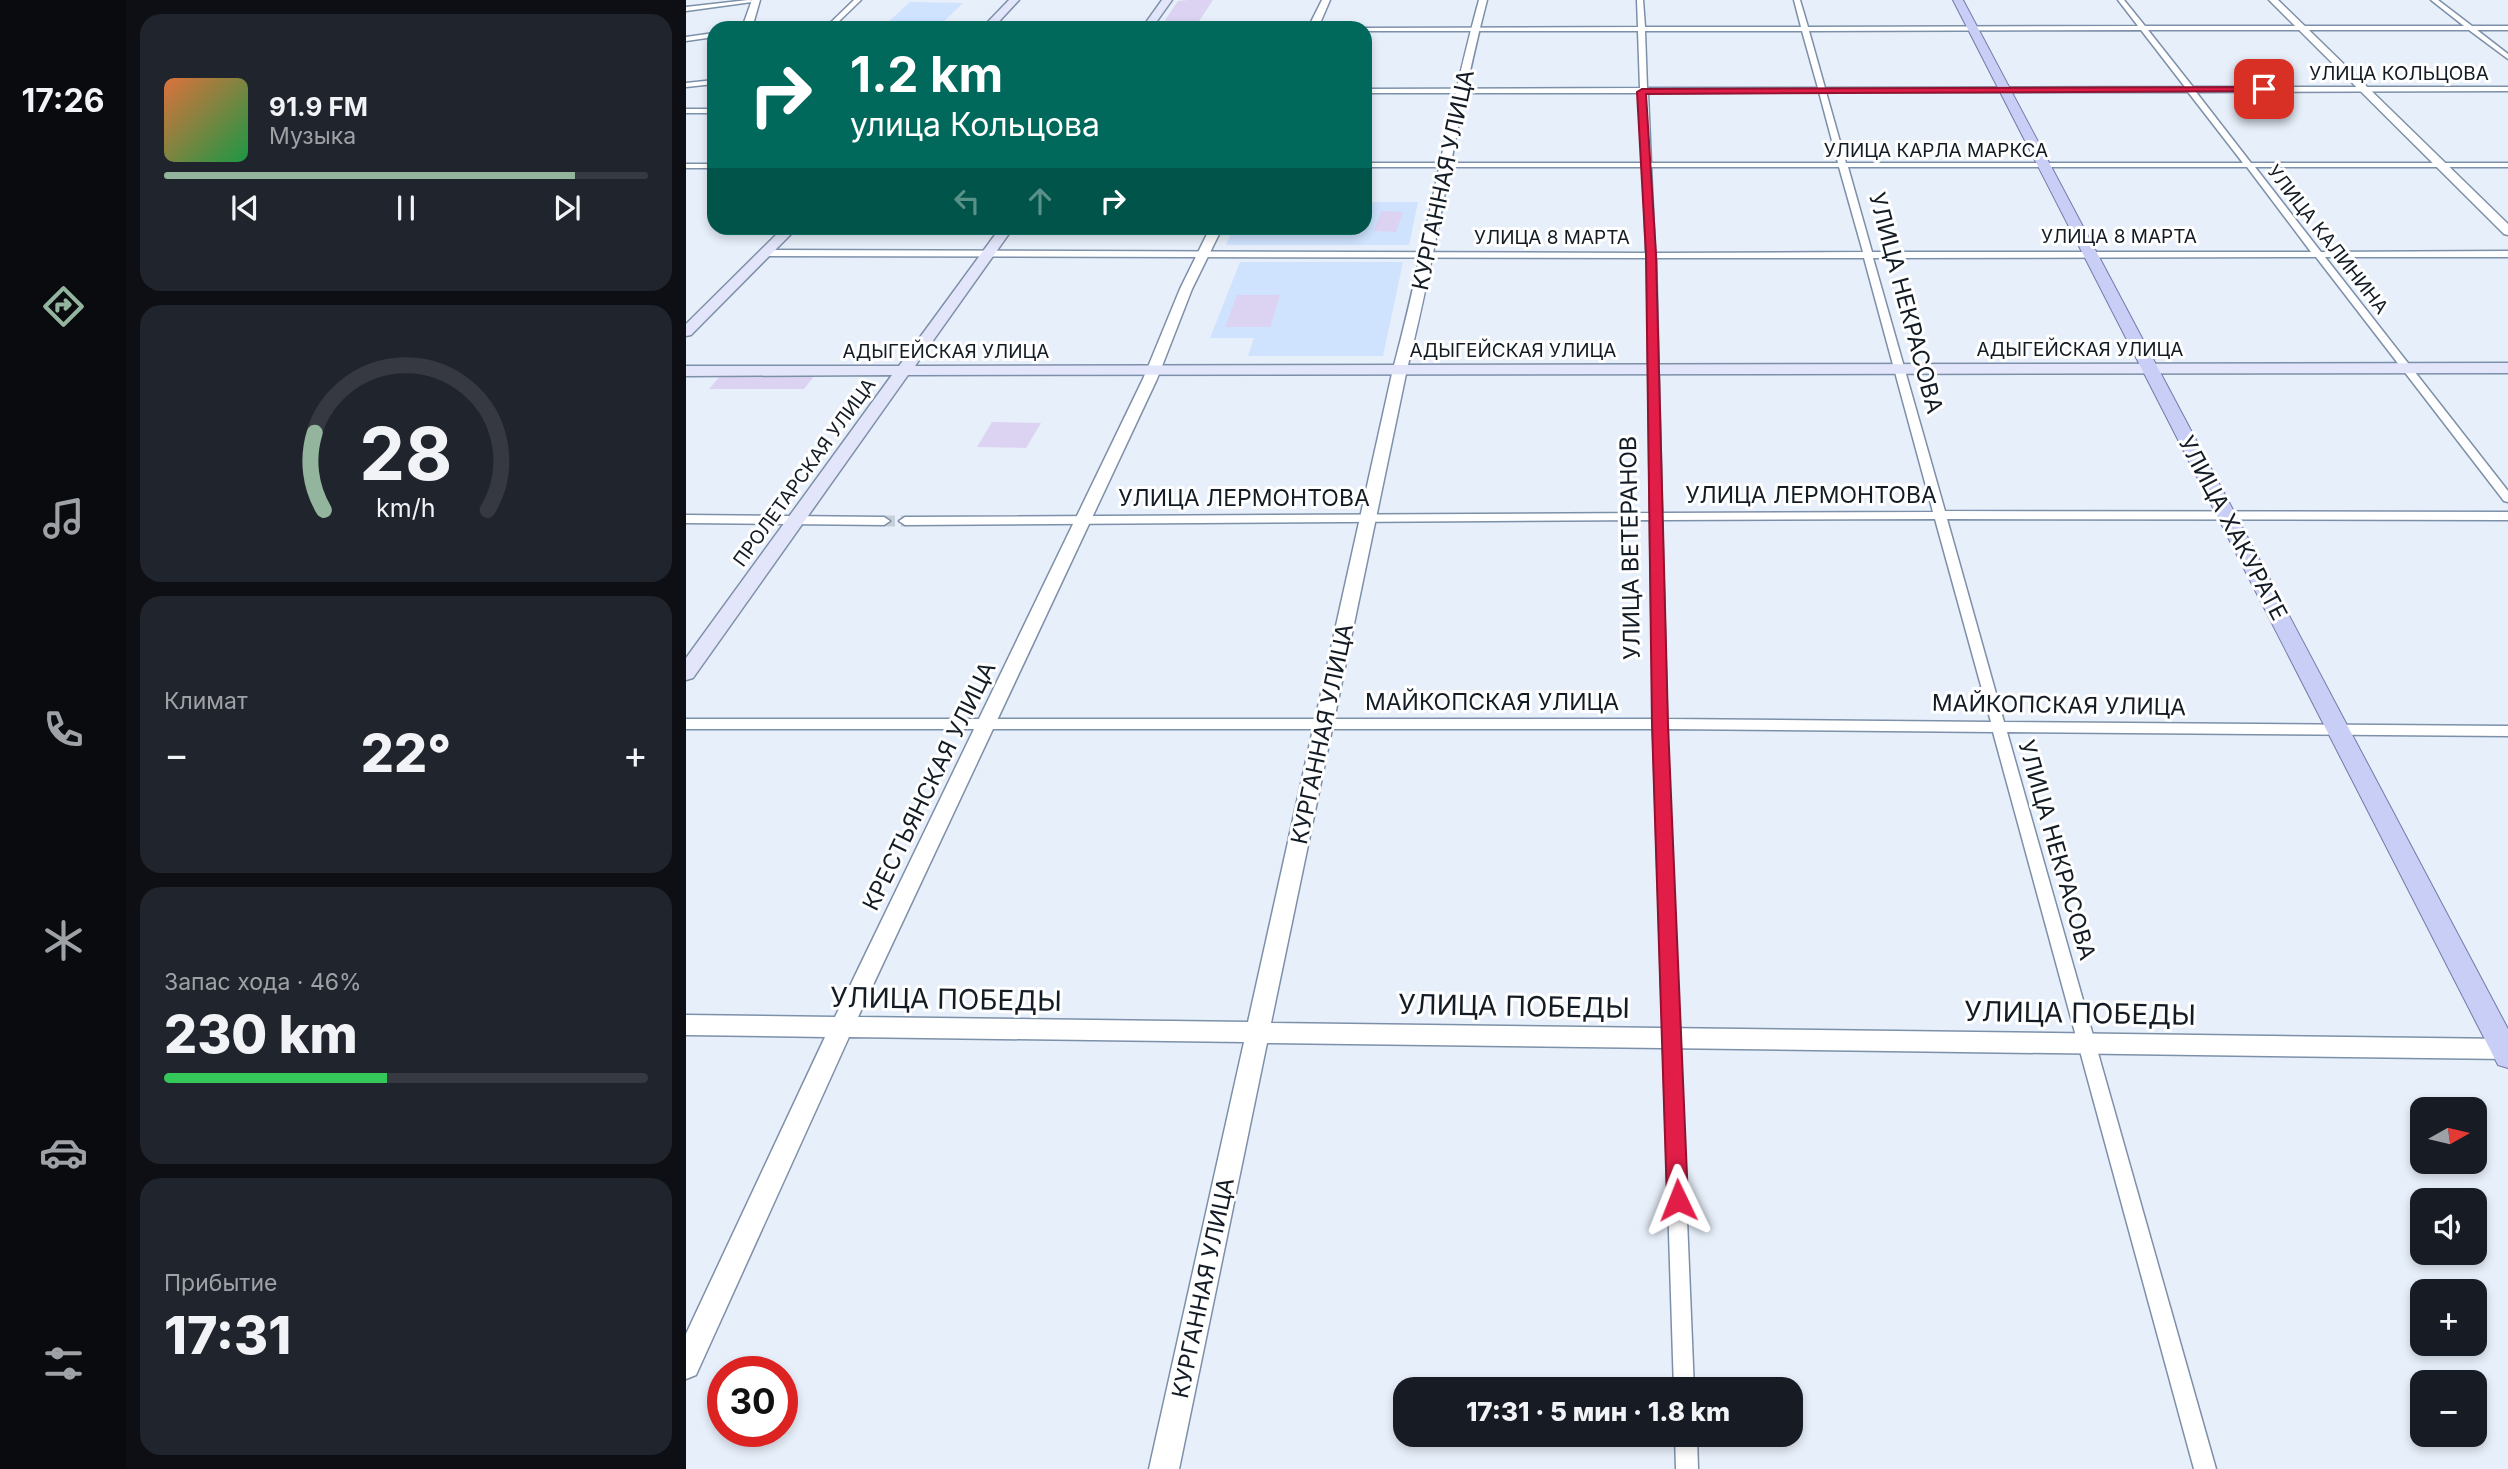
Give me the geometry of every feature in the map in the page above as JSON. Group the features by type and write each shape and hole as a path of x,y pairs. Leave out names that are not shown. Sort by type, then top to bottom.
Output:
{"main road":[{"path":"994,21 1014,0"},
{"path":"1152,21 1167,0"},
{"name":"УЛИЦА ХАКУРАТЕ","path":"1958,0 2507,1052"},
{"path":"686,332 783,235"},
{"name":"ПРОЛЕТАРСКАЯ УЛИЦА","path":"686,673 1001,235"},
{"name":"АДЫГЕЙСКАЯ УЛИЦА","path":"686,371 2508,368"}],"street":[{"path":"686,9 756,0 749,21"},
{"path":"836,21 858,0"},
{"path":"1316,21 1326,0"},
{"name":"КУРГАННАЯ УЛИЦА","path":"1164,1469 1400,369 1428,255 1483,0"},
{"name":"УЛИЦА ВЕТЕРАНОВ","path":"1640,0 1645,165 1651,254 1660,724 1684,1377"},
{"name":"УЛИЦА НЕКРАСОВА","path":"1797,0 2205,1469"},
{"name":"УЛИЦА КАЛИНИНА","path":"2121,0 2508,499"},
{"path":"2273,0 2508,231"},
{"path":"2434,0 2508,57"},
{"path":"1372,29 2508,28"},
{"path":"686,39 707,36"},
{"path":"686,85 707,83"},
{"name":"УЛИЦА КОЛЬЦОВА","path":"1372,91 2508,89"},
{"path":"686,111 707,111"},
{"name":"УЛИЦА КАРЛА МАРКСА","path":"1372,165 2508,165"},
{"path":"686,166 707,166"},
{"name":"КРЕСТЬЯНСКАЯ УЛИЦА","path":"686,1365 841,1028 1155,369 1212,235"},
{"name":"УЛИЦА 8 МАРТА","path":"765,253 1202,256 2508,254"},
{"name":"УЛИЦА ЛЕРМОНТОВА","path":"905,521 2224,514 2508,516"},
{"path":"686,519 884,521"},
{"name":"МАЙКОПСКАЯ УЛИЦА","path":"686,724 1660,724 2508,731"},
{"name":"УЛИЦА ПОБЕДЫ","path":"686,1025 2087,1042 2507,1052"},
{"path":"1686,1447 1687,1469"}],"shaded area":[{"path":"1213,0 1199,21 1164,21 1178,1"},
{"path":"910,2 963,3 944,21 889,21"},
{"path":"1372,202 1418,202 1409,245 1226,245 1230,235 1372,235"},
{"path":"1381,211 1403,212 1396,232 1374,231"},
{"path":"1240,262 1403,262 1383,356 1248,356 1254,338 1210,338"},
{"path":"1237,295 1280,295 1270,327 1225,327"},
{"path":"721,375 815,375 804,389 709,389"},
{"path":"992,422 1041,423 1026,448 977,447"}],"tunnel":[{"path":"884,521 905,521"}],"route":[{"path":"1678,1200 1660,724 1651,254 1642,92 2264,89"}]}
